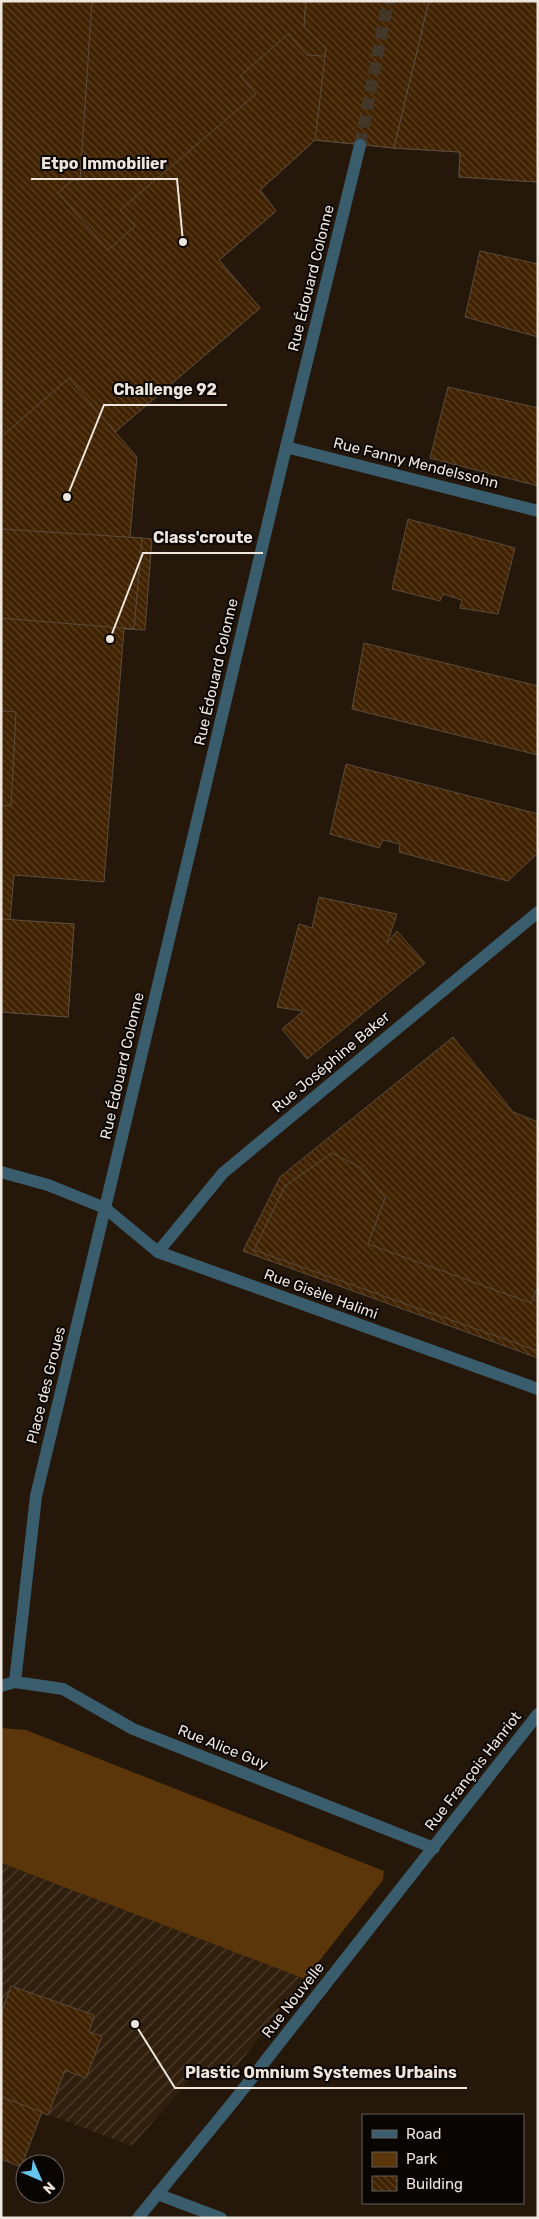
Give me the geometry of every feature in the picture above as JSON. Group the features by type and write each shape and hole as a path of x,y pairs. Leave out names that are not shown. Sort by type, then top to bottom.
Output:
{"street":[{"name":"Rue Édouard Colonne","path":"105,1208 286,447 360,145"},
{"name":"Rue Fanny Mendelssohn","path":"286,447 538,511"},
{"name":"Rue Joséphine Baker","path":"158,1252 223,1173 538,912"},
{"path":"1,1172 48,1185 105,1208"},
{"name":"Rue Gisèle Halimi","path":"105,1208 158,1252 538,1389"},
{"name":"Place des Groues","path":"15,1682 36,1496 105,1208"},
{"name":"Rue Alice Guy","path":"1,1686 15,1682 63,1689 133,1728 434,1848"},
{"name":"Rue François Hanriot","path":"434,1848 538,1714"},
{"name":"Rue Nouvelle","path":"138,2218 234,2102 434,1848"},
{"path":"157,2194 221,2218"}],"shaded area":[{"path":"1,1863 305,1979 227,2079 198,2070 132,2146 1,2097"}],"green space":[{"path":"1,1728 26,1730 384,1871 383,1880 305,1979 1,1863"}],"building":[{"path":"1,1 306,1 304,27 326,48 315,140 260,190 276,211 219,260 260,308 115,432 137,457 130,537 152,539 145,630 124,629 104,882 14,875 10,920 74,924 68,1017 1,1012"},
{"path":"1,1 92,1 80,180 72,180 58,193 108,250 135,226 120,210 256,94 240,76 288,34 307,55 442,64 446,1 538,1 538,182 459,177 460,152 315,140 260,190 276,211 219,260 260,308 115,432 69,378 1,437"},
{"path":"306,1 429,1 394,148 315,140 326,48 304,27"},
{"path":"429,1 538,1 538,182 459,177 460,152 394,148"},
{"path":"480,251 538,264 538,337 465,317"},
{"path":"448,387 538,408 538,486 430,458"},
{"path":"408,519 515,548 498,614 460,608 462,600 443,594 440,601 392,589"},
{"path":"1,529 142,538 134,629 1,618"},
{"path":"364,643 538,686 538,755 352,709"},
{"path":"1,711 16,712 11,806 1,805"},
{"path":"346,764 538,814 538,853 508,881 399,852 400,844 383,840 379,848 330,834"},
{"path":"319,897 397,914 387,943 397,931 425,963 307,1059 282,1029 303,1011 277,1007 299,924 312,928"},
{"path":"1,919 74,924 68,1017 1,1012"},
{"path":"453,1037 513,1112 538,1122 538,1358 243,1251 280,1177"},
{"path":"332,1153 361,1168 385,1198 368,1244 531,1303 538,1286 538,1351 254,1250 285,1186"},
{"path":"11,1986 94,2015 89,2032 102,2036 86,2078 65,2070 48,2115 1,2097 1,2013"},
{"path":"1,2097 42,2112 26,2154 15,2154 15,2165 1,2159"}],"tunnel":[{"path":"360,145 388,1"}],"place":[{"name":"Etpo Immobilier","path":"183,242"},
{"name":"Challenge 92","path":"67,497"},
{"name":"Class'croute","path":"110,639"},
{"name":"Plastic Omnium Systemes Urbains","path":"135,2024"}]}
